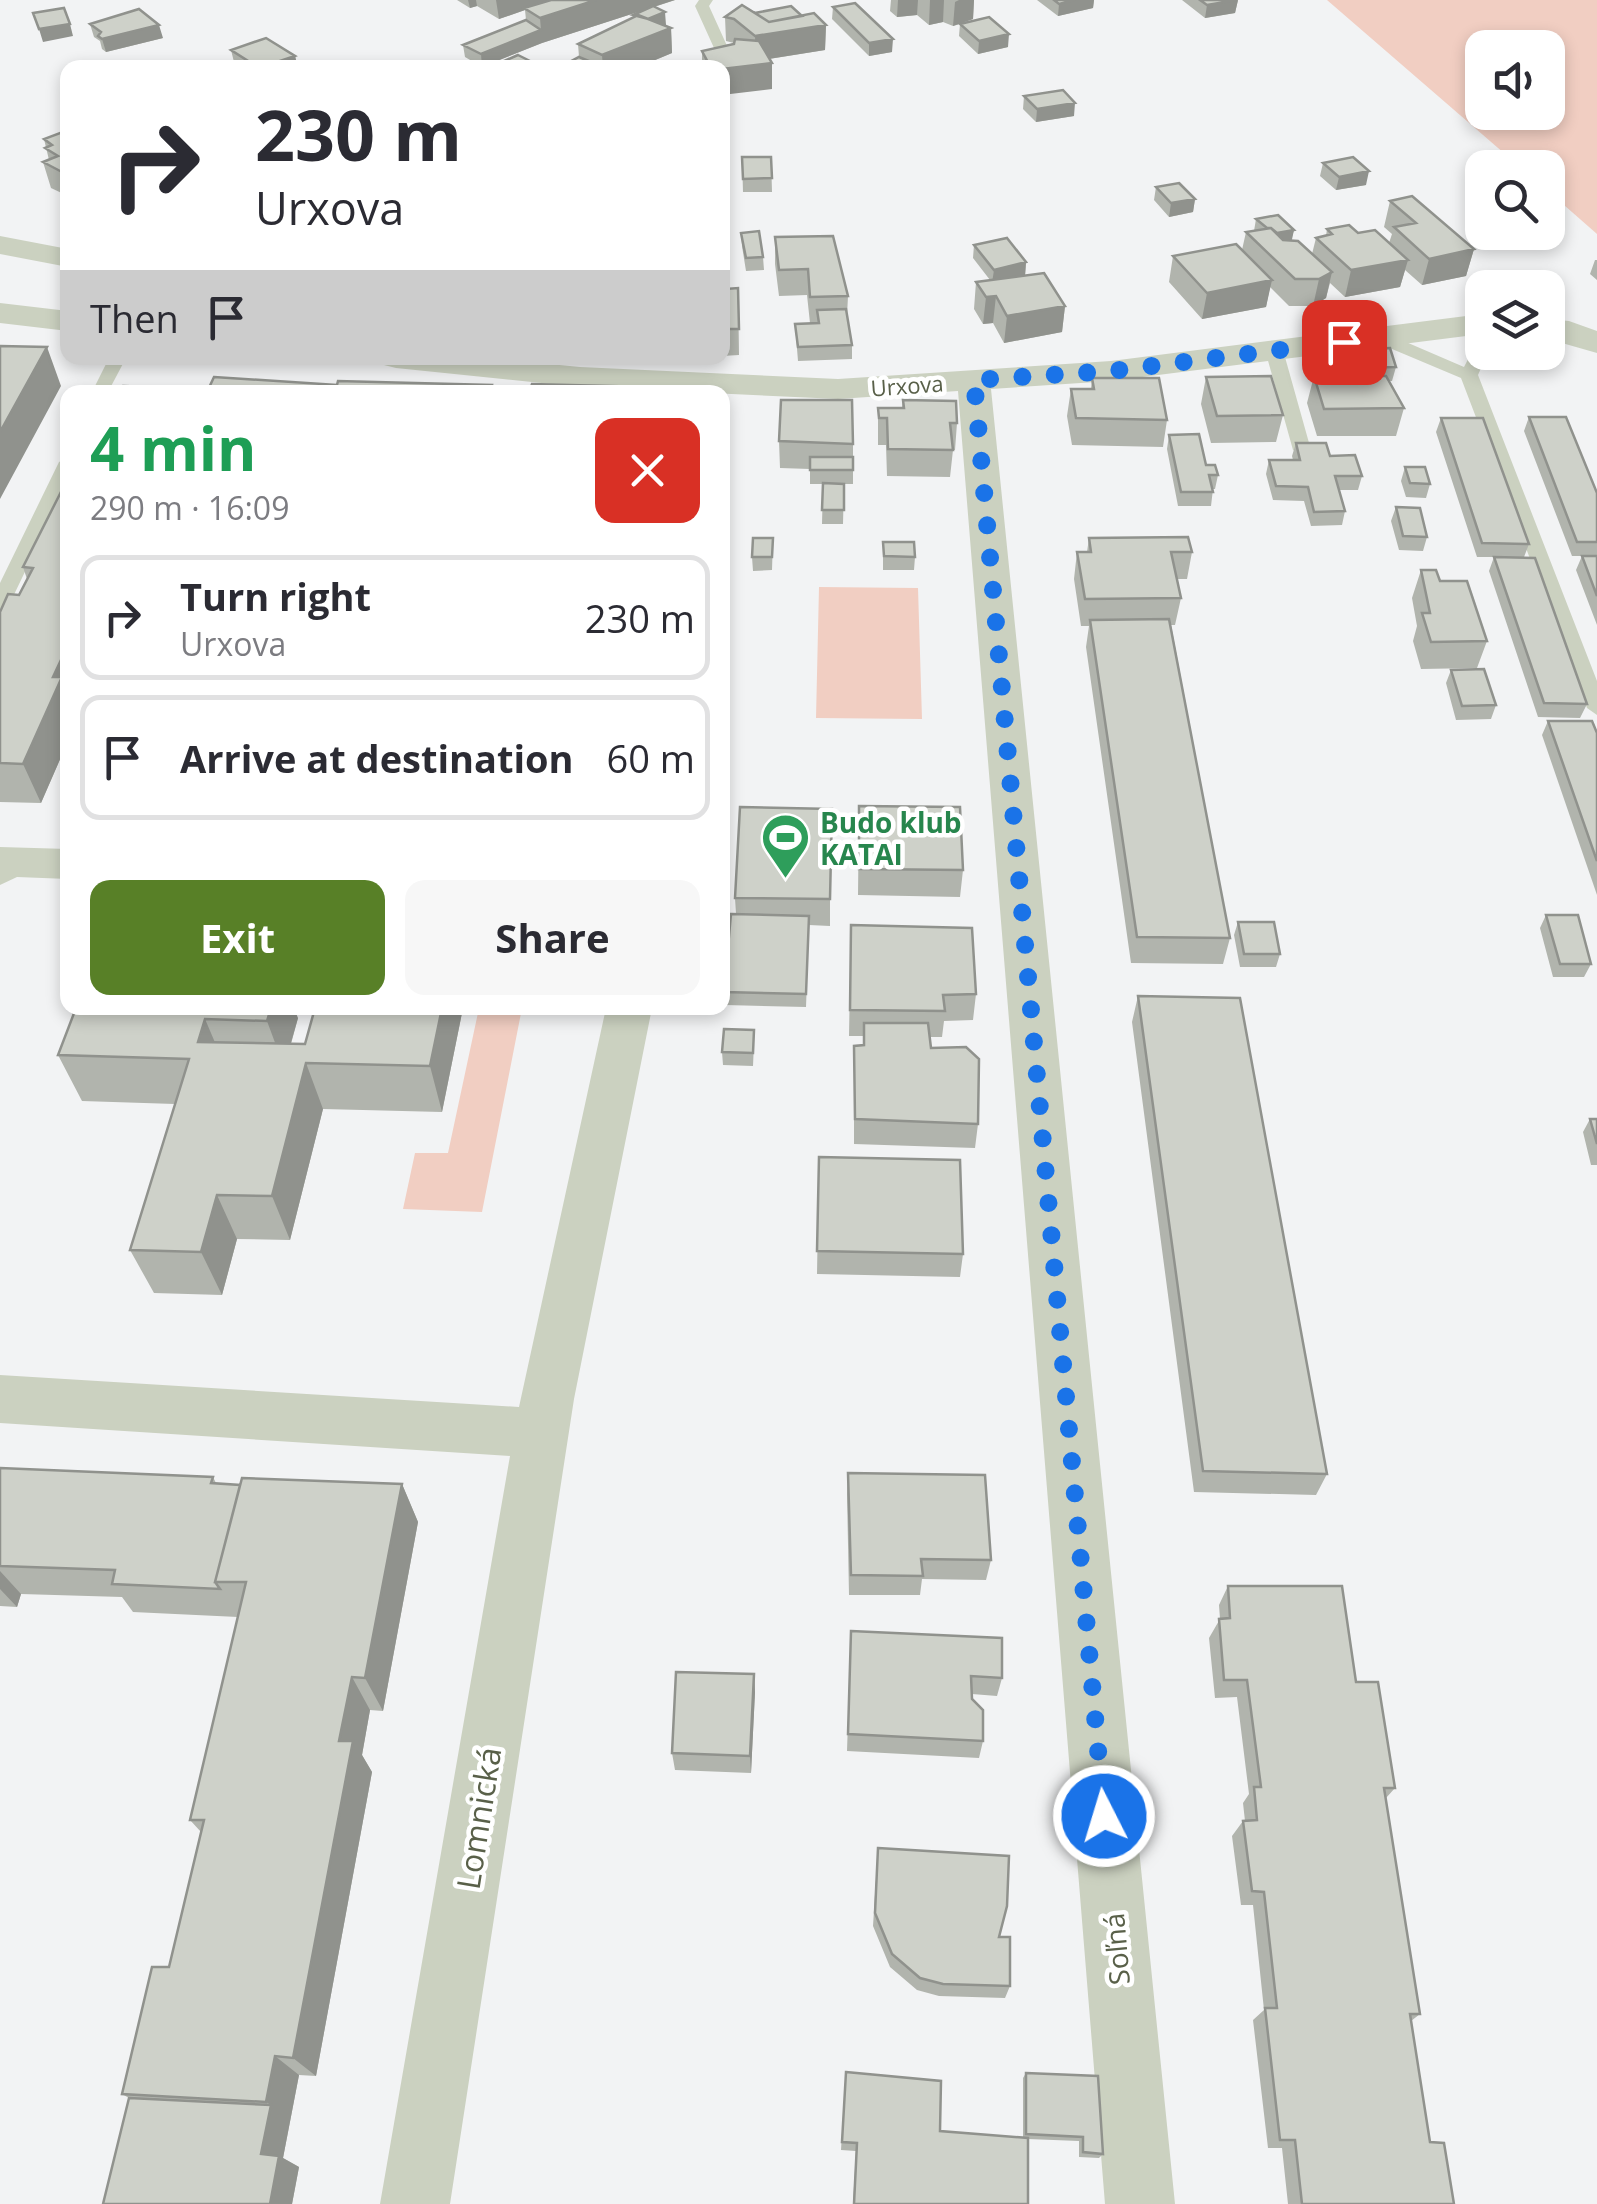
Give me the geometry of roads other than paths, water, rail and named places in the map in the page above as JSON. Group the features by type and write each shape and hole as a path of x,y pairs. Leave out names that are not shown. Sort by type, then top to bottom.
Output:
{"street":[{"path":"0,245 60,256"},
{"path":"0,313 60,321"},
{"name":"Urxova","path":"730,388 838,389 1111,371 1465,326"},
{"path":"1565,331 1597,343"},
{"name":"Urxova","path":"480,365 683,385"},
{"name":"Soľná","path":"974,380 1140,2204"},
{"path":"0,870 4,862 60,856"},
{"name":"Lomnická","path":"415,2204 542,1432 627,1015"},
{"path":"0,1400 542,1432"}],"lane":[{"path":"706,0 702,6 726,60"},
{"path":"1380,337 1469,375 1597,708"},
{"path":"1274,350 1302,450"},
{"path":"1469,375 1471,370"},
{"path":"0,603 60,479"}],"place":[{"name":"Budo klub KATAI","path":"785,880"}]}
